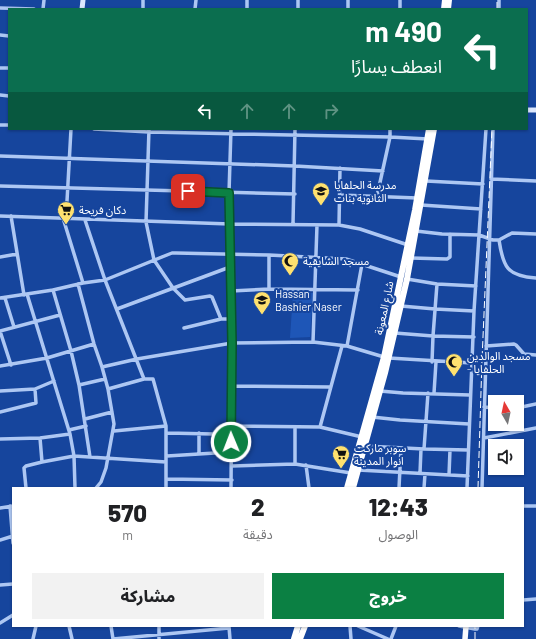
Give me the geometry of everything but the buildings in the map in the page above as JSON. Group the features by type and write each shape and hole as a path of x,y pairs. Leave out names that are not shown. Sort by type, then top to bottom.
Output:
{"highway":[{"name":"شارع المعونة","path":"347,487 386,357 395,333 401,306 408,245 418,198 429,130"},
{"name":"شارع المعونة","path":"353,487 380,391 404,278 411,258 426,181 434,130"},
{"path":"294,639 298,627"},
{"path":"300,639 305,627"}],"main road":[{"path":"462,639 463,627"},
{"path":"463,627 466,639"}],"street":[{"path":"71,130 65,219 83,282"},
{"path":"221,319 210,296 185,300 172,288 154,260 146,222 149,130 231,131 295,135 428,139"},
{"path":"293,224 295,130"},
{"path":"377,196 390,137 390,130"},
{"path":"467,487 474,311 486,130"},
{"path":"482,487 493,130"},
{"path":"231,131 229,193 232,343 232,487"},
{"path":"0,156 295,166 382,171"},
{"path":"339,225 340,168"},
{"path":"491,179 536,181"},
{"path":"426,181 483,184"},
{"path":"0,186 294,194"},
{"path":"340,195 418,198"},
{"path":"421,205 481,209"},
{"path":"0,216 146,222 339,225 408,245"},
{"path":"11,216 26,295 69,432 74,456 75,487"},
{"path":"85,220 105,280 144,378"},
{"path":"313,342 317,225"},
{"path":"416,231 479,235 494,240 499,240 512,233 536,234"},
{"path":"411,258 447,259 450,257 450,234"},
{"path":"499,240 503,260 513,272 522,276 536,278"},
{"path":"0,298 53,290 83,282 105,280 172,253 270,255 349,260 404,278 437,284 476,286"},
{"path":"0,256 17,254"},
{"path":"269,289 270,255"},
{"path":"347,346 362,264"},
{"path":"117,309 230,267"},
{"path":"78,284 108,389 114,424 109,458 101,482 97,487"},
{"path":"434,393 433,336 437,284"},
{"path":"53,290 71,351 79,385 90,457"},
{"path":"231,290 358,290"},
{"path":"5,298 14,327"},
{"path":"401,306 474,311"},
{"path":"12,365 0,331 60,315"},
{"path":"184,328 221,319 231,319"},
{"path":"395,333 474,337"},
{"path":"102,367 137,358 232,343 313,342 347,346 386,357 434,362 472,363"},
{"path":"0,366 47,358 94,344"},
{"path":"486,346 514,344 524,354 536,355"},
{"path":"320,427 342,346"},
{"path":"108,389 144,378 151,378 154,380 167,433 166,487"},
{"path":"79,385 105,379"},
{"path":"0,391 35,389 54,381"},
{"path":"232,386 330,386"},
{"path":"0,412 36,403 35,389"},
{"path":"380,391 470,395"},
{"path":"420,473 427,421 428,394"},
{"path":"524,407 536,404"},
{"path":"484,406 488,407"},
{"path":"85,419 112,412"},
{"path":"372,417 469,424"},
{"path":"0,439 40,438 69,432 86,426"},
{"path":"114,431 166,426"},
{"path":"231,426 320,427 362,437"},
{"path":"295,427 295,464"},
{"path":"484,438 536,428"},
{"path":"167,433 213,434 231,431"},
{"path":"199,433 199,453"},
{"path":"40,438 42,462"},
{"path":"365,446 468,450"},
{"path":"399,487 401,448"},
{"path":"450,450 450,475"},
{"path":"167,456 231,452"},
{"path":"26,487 24,468 26,466 74,456 166,462"},
{"path":"232,466 295,464 351,473"},
{"path":"306,465 309,487"},
{"path":"358,470 468,476"},
{"path":"424,487 425,474"},
{"path":"166,480 232,480"},
{"path":"0,508 11,506 12,521"},
{"path":"524,506 536,506"},
{"path":"0,540 12,536"},
{"path":"0,585 12,584"},
{"path":"524,600 536,599"},
{"path":"0,623 12,616"},
{"path":"33,639 36,627"},
{"path":"69,627 72,639"},
{"path":"111,627 113,639 159,637 229,627 230,639"},
{"path":"192,627 192,632"},
{"path":"350,627 351,639"},
{"path":"360,627 390,639 396,627"},
{"path":"463,627 477,629 478,627"}],"shaded area":[{"path":"293,293 313,293 310,337 290,338"}],"railway":[{"path":"497,0 497,8"},
{"path":"478,487 492,130"},
{"path":"475,627 475,639"}],"place":[{"name":"مدرسة الحلفايا الثانوية بنات","path":"321,206"},
{"name":"دكان فريحة","path":"66,225"},
{"name":"مسجد الشايقية","path":"290,276"},
{"name":"Hassan Bashier Naser","path":"262,315"},
{"name":"مسجد الوالدين - الحلفايا","path":"454,377"},
{"name":"سوبر ماركت انوار المدينة","path":"341,469"}],"route":[{"path":"188,191 229,193 232,343 231,442"}]}
